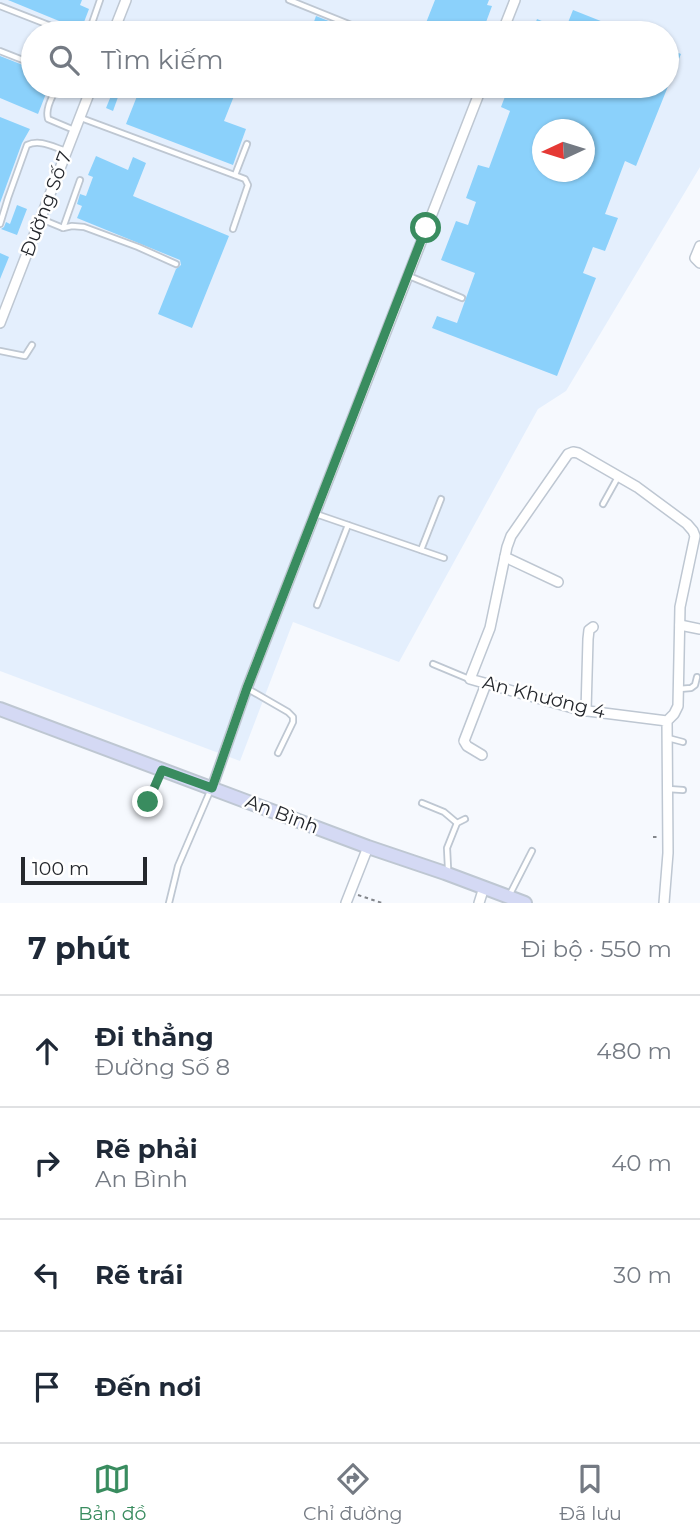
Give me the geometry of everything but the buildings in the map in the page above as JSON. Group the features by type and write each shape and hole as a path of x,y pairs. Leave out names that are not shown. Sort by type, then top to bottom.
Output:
{"main road":[{"name":"An Bình","path":"0,709 525,903"}],"street":[{"path":"118,21 126,0"},
{"path":"507,21 515,0"},
{"name":"Đường Số 7","path":"0,323 88,98"},
{"path":"212,788 247,688 477,98"},
{"path":"700,246 695,258 700,263"},
{"name":"An Khương 4","path":"664,903 668,853 667,721 678,706 682,593 694,543 693,531 637,487 573,452 568,454 511,536 488,636 470,679 586,711 667,721"},
{"path":"505,557 558,582"},
{"path":"680,625 700,629"},
{"path":"586,711 589,630 593,627"},
{"path":"482,755 467,746 464,741 486,684"},
{"path":"346,903 368,847"},
{"path":"479,903 484,887"}],"lane":[{"path":"93,21 100,0"},
{"path":"289,0 341,21"},
{"path":"0,6 38,21"},
{"path":"0,51 21,59"},
{"path":"52,98 46,114 48,119 75,130"},
{"path":"80,118 245,179 248,185 233,229"},
{"path":"0,225 27,145 42,142 67,152"},
{"path":"235,176 247,144"},
{"path":"63,228 79,180"},
{"path":"40,219 63,228 84,226 176,264"},
{"path":"408,276 462,298"},
{"path":"0,351 25,356 32,345"},
{"path":"603,504 618,477"},
{"path":"421,550 441,499"},
{"path":"315,514 444,558"},
{"path":"317,604 348,525"},
{"path":"433,664 470,679"},
{"path":"679,689 691,688 697,677"},
{"path":"247,688 293,717 278,752"},
{"path":"667,737 683,742"},
{"path":"148,802 162,770"},
{"path":"169,903 178,866 212,788"},
{"path":"667,789 683,790"},
{"path":"422,803 444,812 457,823"},
{"path":"445,873 448,868 447,848 457,823 466,819"},
{"path":"509,897 532,851"}],"path":[{"path":"351,892 382,903"}],"shaded area":[{"path":"0,0 700,0 700,167 566,391 538,409 399,662 293,622 240,761 0,671"}],"route":[{"path":"148,802 162,770 212,788 247,688 426,228"}]}
